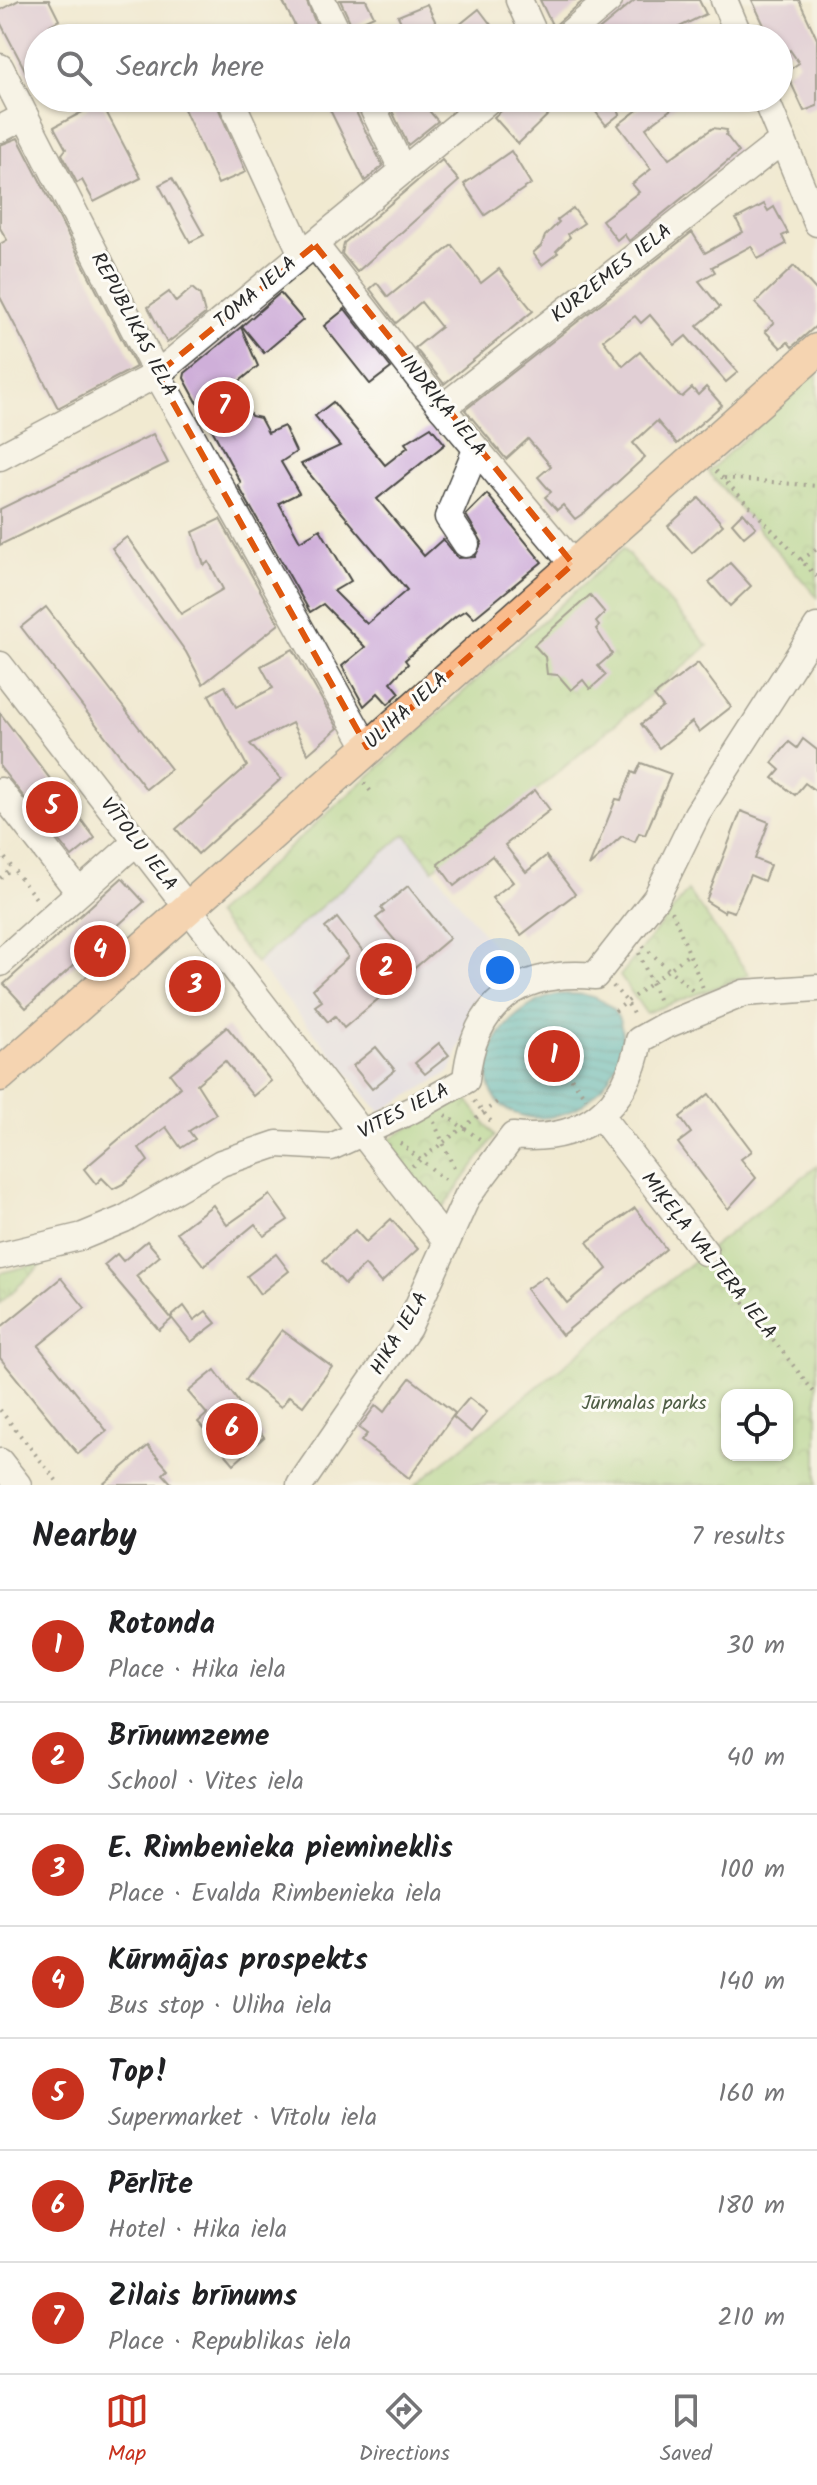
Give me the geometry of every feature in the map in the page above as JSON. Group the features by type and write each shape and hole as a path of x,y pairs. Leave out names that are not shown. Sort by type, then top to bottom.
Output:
{"main road":[{"name":"ULIHA IELA","path":"4,1064 189,910 367,747 817,350"}],"street":[{"path":"322,0 333,24"},
{"path":"519,0 530,24"},
{"path":"581,24 609,0"},
{"path":"724,0 734,24"},
{"name":"REPUBLIKAS IELA","path":"0,67 157,374 367,747"},
{"name":"INDRIĶA IELA","path":"237,112 309,250 573,564"},
{"path":"375,112 402,169"},
{"name":"TOMA IELA","path":"0,457 157,374 473,112"},
{"path":"771,112 783,140 809,180 817,223"},
{"path":"0,129 25,116"},
{"name":"KURZEMES IELA","path":"442,408 783,140"},
{"path":"466,544 448,517 476,450"},
{"path":"595,976 656,898 697,814 817,627"},
{"name":"VĪTOLU IELA","path":"3,674 189,910 371,1130 396,1177 445,1240"},
{"path":"0,791 79,892"},
{"path":"0,963 135,843"},
{"name":"VITES IELA","path":"0,1256 71,1239 124,1219 221,1163 277,1144 331,1147 371,1130 466,1080 476,1033 506,995 533,980 564,973 595,976"},
{"path":"506,1144 559,1135 627,1082 639,1040 668,1024 744,993 817,988"},
{"name":"MIĶEĻA VALTERA IELA","path":"594,1108 705,1252"},
{"name":"HIKA IELA","path":"300,1485 408,1328 445,1240 467,1197 506,1144"},
{"path":"0,1462 18,1485"}],"path":[{"path":"709,463 817,577"},
{"path":"723,478 817,485"},
{"path":"801,560 817,549"},
{"path":"0,852 51,917"},
{"path":"0,878 12,868"},
{"path":"670,907 705,994"},
{"path":"642,944 699,997"},
{"path":"637,950 668,1024"},
{"path":"615,1011 689,954"},
{"path":"595,976 613,986 627,1002 639,1040"},
{"path":"555,1044 563,1048 566,1057 563,1066 553,1068 545,1064 542,1055 546,1047 555,1044"},
{"path":"546,1047 594,1108"},
{"path":"545,1064 563,1048"},
{"path":"466,1080 483,1114 506,1144"},
{"path":"426,1102 464,1128 506,1144"},
{"path":"426,1102 467,1197"},
{"path":"396,1177 497,1102"},
{"path":"371,1130 420,1160 467,1197"},
{"name":"MIĶEĻA VALTERA IELA","path":"705,1252 817,1396"},
{"path":"0,1410 60,1485"}],"highlighted area":[{"path":"315,245 573,564 367,747 157,374"}],"shaded area":[{"path":"406,833 515,975 493,991 471,1016 450,1072 380,1112 256,963"}],"green space":[{"path":"817,371 817,597 708,472"},
{"path":"623,549 708,646 537,790 433,869 405,834 256,963 215,914"},
{"path":"688,891 749,975 646,1013 620,976"},
{"path":"554,1037 568,1042 573,1056 568,1070 554,1075 540,1070 535,1056 540,1042"},
{"path":"465,1097 495,1136 439,1213 384,1142"},
{"name":"Jūrmalas parks","path":"817,1166 817,1485 415,1485 691,1263"},
{"path":"45,1262 0,1303 0,1273"}],"water":[{"path":"560,994 596,999 617,1015 622,1038 616,1064 600,1089 576,1108 547,1118 514,1113 503,1106 490,1087 488,1070 490,1055 505,1027 517,1015 545,998","holes":["556,1036 568,1042 573,1060 561,1074 546,1073 539,1068 534,1055 544,1039"]}],"building":[{"path":"19,0 49,0 59,20 52,24 24,24 24,68 0,22 0,10"},
{"path":"282,0 306,0 316,24 294,24"},
{"path":"340,0 366,0 374,16 351,24"},
{"path":"540,0 584,0 556,24 552,24"},
{"path":"635,0 699,0 706,14 686,24 606,24"},
{"path":"752,0 799,0 817,39 817,106 804,111 793,87 793,67 799,63 793,54 793,24 763,24"},
{"path":"427,4 437,24 402,24 398,16"},
{"path":"479,9 490,24 460,24"},
{"path":"82,112 106,112 141,178 94,202 82,180 77,183 62,154 66,149 54,127"},
{"path":"185,112 220,112 246,172 218,184"},
{"path":"331,112 356,112 383,166 365,181"},
{"path":"393,112 430,112 438,121 408,145"},
{"path":"500,112 551,112 518,144 494,117"},
{"path":"596,112 619,112 620,114 606,125"},
{"path":"635,112 667,112 646,128 669,159 713,128 727,130 726,135 739,152 629,241 624,234 617,240 602,220 639,192 632,184 651,169 618,125"},
{"path":"18,138 136,367 58,408 0,297 0,244 7,240 0,228 0,145"},
{"path":"511,151 531,184 485,215 464,184"},
{"path":"442,160 459,181 357,272 342,254 344,243"},
{"path":"172,178 204,235 190,242 159,185"},
{"path":"764,204 768,211 774,207 788,233 782,236 786,244 758,259 751,246 712,267 715,272 699,281 720,307 697,326 738,372 726,382 686,336 675,345 650,315 641,323 635,316 603,340 623,366 640,352 682,397 692,388 698,395 706,387 722,405 677,444 657,421 633,443 645,457 585,512 575,519 563,505 557,510 545,497 551,492 538,477 551,466 528,439 506,459 465,410 692,232 705,253 743,232 736,219"},
{"path":"573,208 584,223 568,234 570,237 556,251 558,253 542,265 533,253 559,222 557,220"},
{"path":"452,245 481,283 499,269 533,311 444,384 415,348 441,327 421,302 396,323 370,289 377,283 388,297"},
{"path":"794,266 817,291 817,325 792,347 788,342 781,348 765,331 774,323 755,303"},
{"path":"192,288 200,295 205,314 167,343 148,307 169,292 176,302"},
{"path":"280,293 303,320 264,353 242,326"},
{"path":"345,309 391,368 370,384 324,326"},
{"path":"241,327 258,366 235,385 251,416 260,418 268,433 284,426 296,452 281,462 299,493 279,503 300,541 320,529 351,581 334,591 367,624 407,590 301,464 340,446 315,416 333,402 385,465 408,447 405,443 431,427 445,444 377,499 424,556 443,539 458,558 475,557 482,542 466,515 487,494 542,562 474,618 466,610 456,616 405,660 408,664 391,682 400,693 388,704 378,693 364,706 342,666 365,647 323,604 310,612 238,485 241,483 184,378 185,373"},
{"path":"153,434 168,463 0,545 0,509"},
{"path":"699,498 723,525 692,553 668,526"},
{"path":"743,512 756,527 744,537 732,523"},
{"path":"220,519 279,624 203,684 186,652 112,548 127,537 181,614 223,589 209,562 204,565 193,532"},
{"path":"730,563 751,586 730,606 709,582"},
{"path":"590,595 605,613 596,622 599,626 596,629 612,654 598,666 606,675 590,689 583,680 571,690 558,675 547,674 545,657 534,645"},
{"path":"46,607 171,769 146,789 21,627"},
{"path":"293,649 338,728 308,754 292,723 250,744 281,779 198,854 176,829 247,766 209,695 225,686 236,707 273,688 261,666"},
{"path":"698,663 731,707 699,732 692,722 659,748 641,724 663,707 654,696"},
{"path":"0,713 95,838 72,857 0,767"},
{"path":"803,739 817,750 817,792 805,783 795,795 773,778 780,770 772,763 789,742 797,748"},
{"path":"641,763 671,774 645,835 639,833 635,842 622,836 589,866 616,799 621,800 632,772 636,774"},
{"path":"535,790 550,810 505,845 526,872 546,856 575,894 521,935 492,898 513,882 492,856 454,886 438,864"},
{"path":"741,811 769,822 755,859 770,865 764,881 750,875 734,912 725,909 724,912 706,901"},
{"path":"122,878 144,902 26,1008 4,984"},
{"path":"408,886 450,938 344,1028 335,1016 328,1022 315,1006 322,1001 313,989 348,957 325,928 337,918 373,964 398,944 376,918 384,912 381,908"},
{"path":"227,1027 271,1081 253,1096 225,1061 197,1084 216,1114 189,1131 195,1139 181,1148 166,1127 139,1148 148,1161 123,1184 113,1189 102,1178 96,1184 84,1169 180,1087 170,1074"},
{"path":"439,1043 449,1055 425,1074 415,1063"},
{"path":"376,1047 395,1070 372,1089 353,1066"},
{"path":"709,1094 752,1151 741,1159 756,1178 728,1209 678,1143 691,1133 680,1117"},
{"path":"270,1195 288,1220 264,1236 255,1224 204,1266 177,1232 213,1205 227,1225"},
{"path":"635,1208 666,1249 562,1335 526,1289 545,1276 567,1303 607,1269 587,1242"},
{"path":"391,1219 418,1249 381,1283 365,1265 345,1284 323,1260 355,1230 366,1242"},
{"path":"147,1241 160,1256 136,1276 172,1319 159,1330 104,1265 117,1254 123,1261"},
{"path":"276,1254 289,1271 260,1294 247,1276"},
{"path":"61,1278 85,1308 38,1346 107,1431 78,1454 0,1358 0,1328"},
{"path":"184,1306 194,1320 206,1311 216,1323 191,1342 171,1317"},
{"path":"282,1330 332,1367 303,1406 289,1396 281,1407 245,1380"},
{"path":"215,1370 264,1437 234,1464 198,1422 207,1414 188,1392"},
{"path":"410,1378 455,1413 409,1478 361,1441 367,1434 359,1428 376,1405 384,1412"},
{"path":"469,1398 487,1412 471,1432 453,1417"},
{"path":"148,1446 168,1469 163,1474 173,1485 102,1485"}],"place":[{"name":"Zilais brīnums","path":"224,407"},
{"name":"Top!","path":"52,807"},
{"name":"Kūrmājas prospekts","path":"100,951"},
{"name":"Brīnumzeme","path":"386,969"},
{"name":"E. Rimbenieka piemineklis","path":"195,986"},
{"name":"Rotonda","path":"554,1056"},
{"name":"Pērlīte","path":"232,1429"}]}
